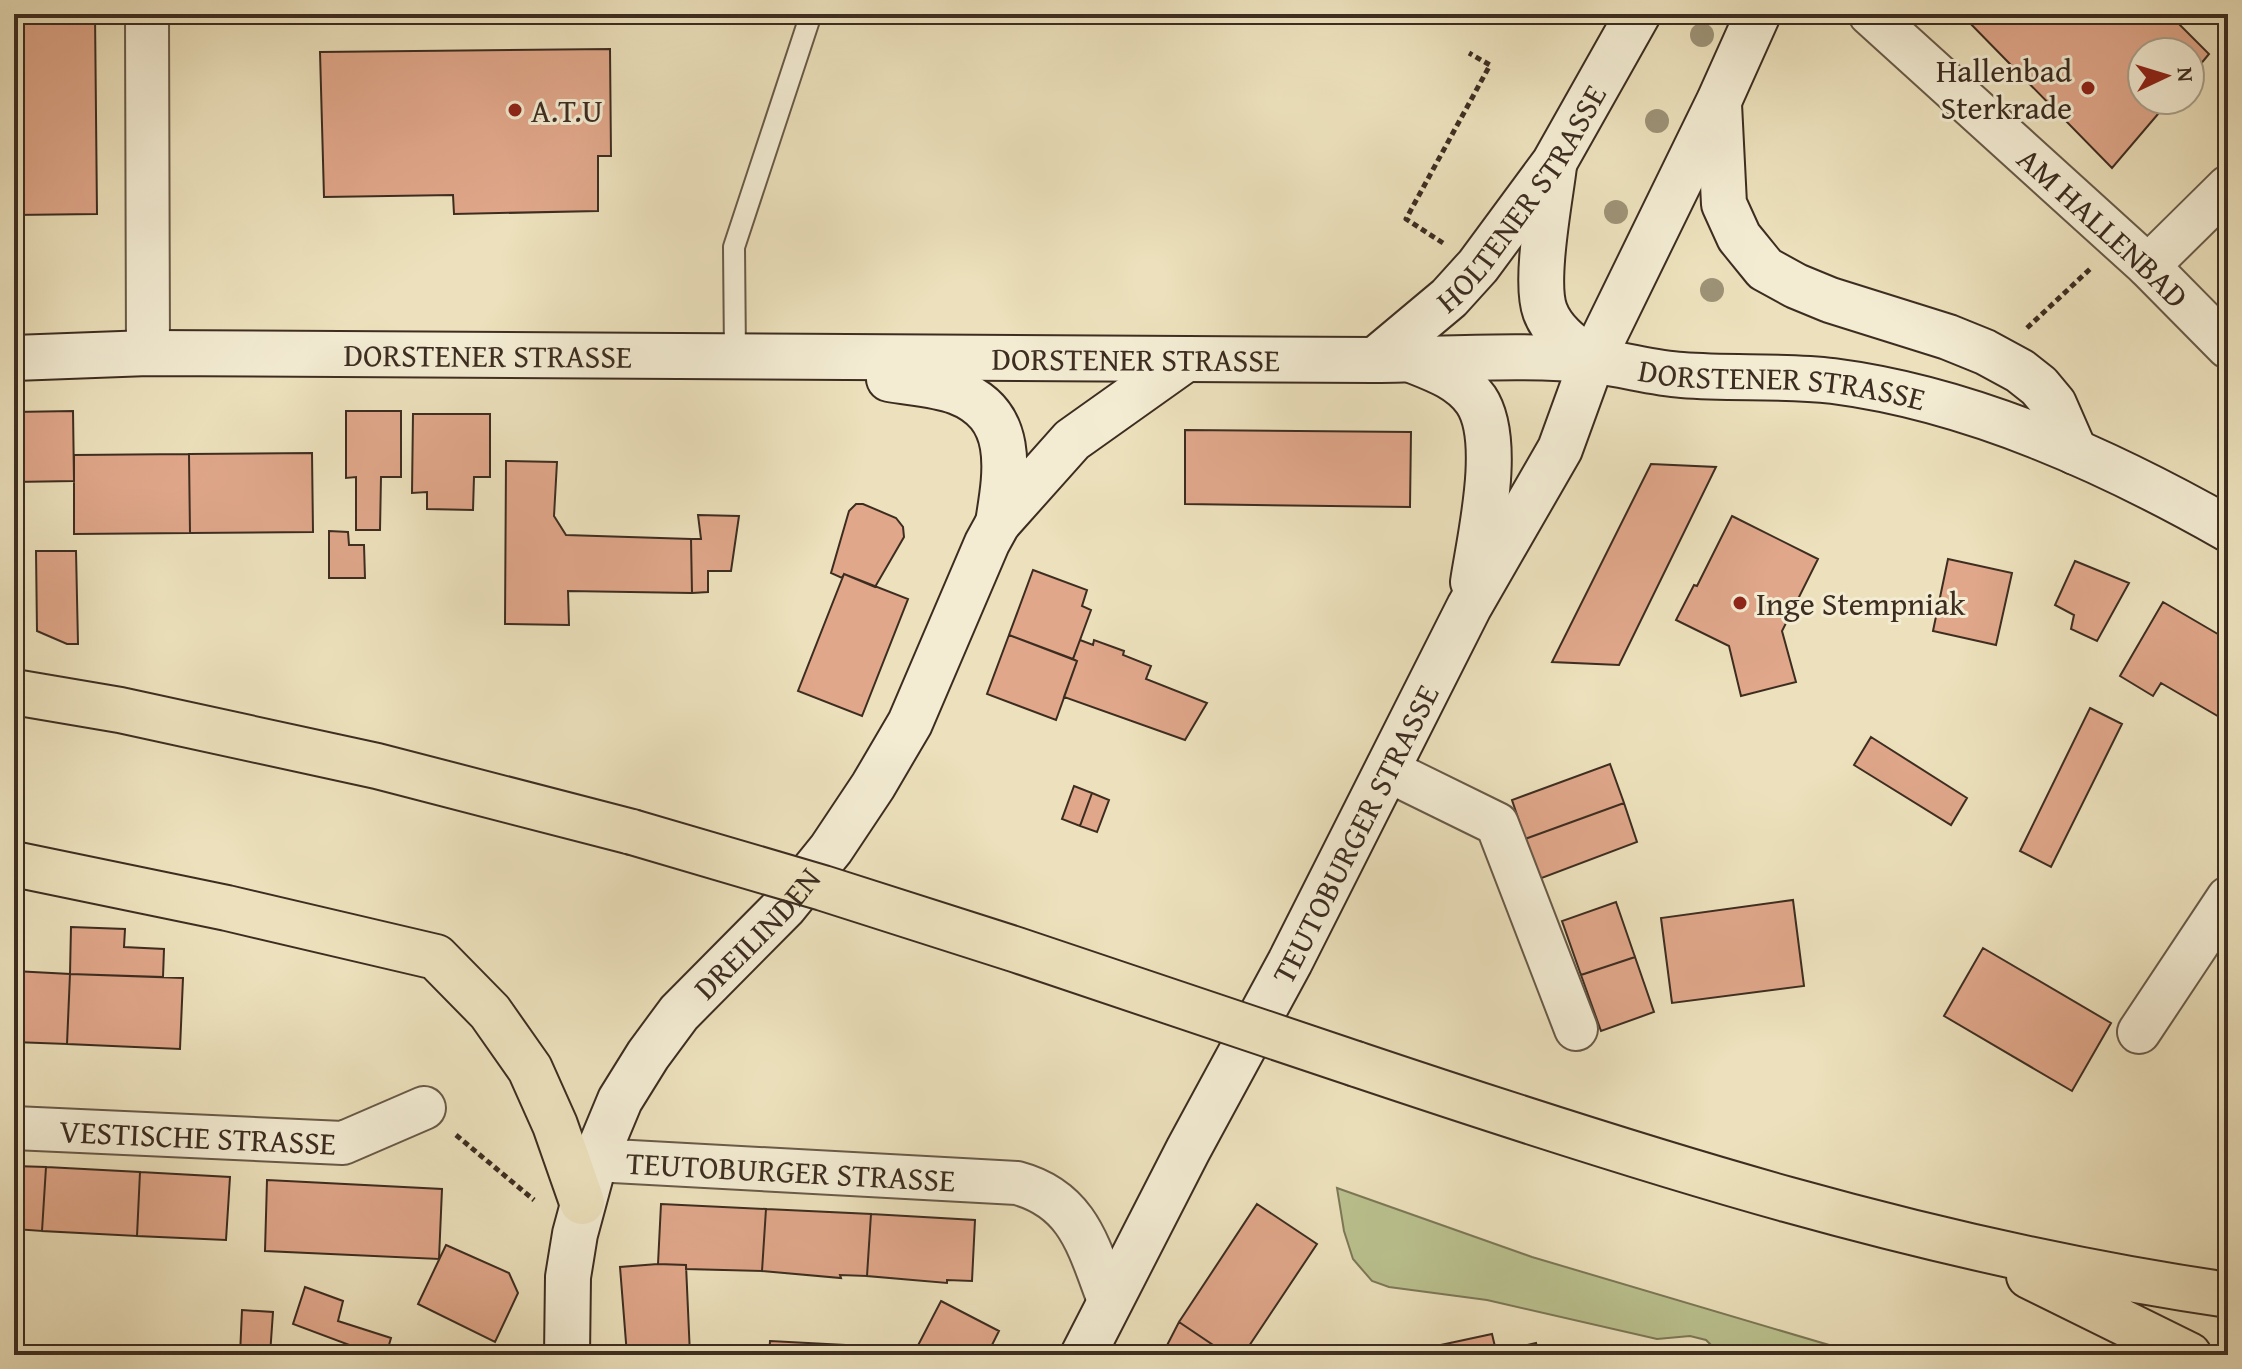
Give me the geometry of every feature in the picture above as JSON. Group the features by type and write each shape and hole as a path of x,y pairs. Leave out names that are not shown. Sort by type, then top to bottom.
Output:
{"highway":[{"path":"14,692 120,710 377,766 632,832 988,940 1631,1155 1973,1248 2075,1270 2228,1295"},
{"path":"14,864 227,908 436,957 490,1012 530,1069 555,1125 578,1218"},
{"path":"1973,1248 2189,1355"}],"main road":[{"name":"HOLTENER STRASSE","path":"1393,360 1478,266 1554,163 1638,14"},
{"path":"1554,163 1540,286 1545,311 1563,338 1592,361 1758,14"},
{"path":"1719,101 1724,204 1739,237 1765,269 1818,295 1948,337 2020,371 2039,386 2054,404 2075,452"},
{"name":"DORSTENER STRASSE","path":"14,358 148,353 1393,360 1519,358 1592,361 1681,375 1834,381 1951,407 2075,452 2228,529"},
{"name":"DREILINDEN","path":"735,355 942,388 971,399 991,418 1001,436 1006,455 998,523"},
{"name":"DREILINDEN","path":"567,1355 568,1277 578,1218 595,1160 620,1100 679,1013 785,906 831,849 873,786 910,723 998,523 1072,440 1186,359"},
{"path":"1393,360 1453,379 1468,391 1481,411 1488,439 1488,483 1469,607"},
{"name":"TEUTOBURGER STRASSE","path":"1083,1355 1188,1150 1290,962 1469,607 1560,449 1592,361"}],"street":[{"path":"147,14 148,353"},
{"name":"AM HALLENBAD","path":"1870,14 2134,253 2228,347"},
{"path":"2134,253 2228,187"},
{"path":"1387,770 1497,824 1576,1029"},
{"path":"2139,1032 2228,898"},
{"name":"VESTISCHE STRASSE","path":"14,1128 343,1143 424,1108"},
{"name":"TEUTOBURGER STRASSE","path":"595,1160 999,1181 1032,1187 1050,1195 1081,1228 1110,1303"}],"lane":[{"path":"735,355 734,247 811,14"}],"path":[{"path":"1469,53 1490,65 1406,219 1478,266"},
{"path":"1996,358 2134,253"},
{"path":"424,1108 578,1218"}],"green space":[{"path":"1337,1188 1532,1257 1863,1355 1721,1355 1706,1340 1690,1336 1657,1339 1487,1300 1389,1287 1372,1281 1353,1259 1344,1231"}],"building":[{"path":"14,14 95,14 97,214 14,215"},
{"name":"Hallenbad Sterkrade","path":"1961,14 2169,14 2191,36 2126,36 2126,116 2156,116 2112,168"},
{"path":"610,49 611,156 598,156 598,211 454,214 453,195 324,197 320,52"},
{"path":"73,411 74,481 14,482 14,412"},
{"path":"346,411 401,411 401,477 381,477 380,530 356,530 356,477 346,478"},
{"path":"413,414 490,414 490,477 474,477 473,510 427,509 427,492 412,493"},
{"path":"1185,430 1411,432 1410,507 1185,504"},
{"path":"312,453 313,532 190,533 189,454"},
{"path":"189,454 190,533 74,534 74,455"},
{"path":"506,461 557,462 554,516 566,535 691,539 692,593 568,591 569,625 505,624"},
{"path":"1651,464 1716,467 1619,665 1552,662"},
{"path":"856,504 896,518 903,527 904,537 875,587 844,574 842,578 831,573 849,511"},
{"path":"698,515 739,516 731,571 708,571 708,592 692,593 691,539 701,539"},
{"name":"Inge Stempniak","path":"1732,516 1818,559 1782,631 1796,682 1741,696 1729,646 1676,620"},
{"path":"329,531 348,532 349,545 364,545 365,578 329,578"},
{"path":"36,551 76,551 78,644 67,644 37,631"},
{"path":"1948,559 2012,573 1996,645 1933,631"},
{"path":"2075,561 2129,583 2097,641 2071,629 2074,615 2055,605"},
{"path":"1033,570 1087,590 1082,606 1091,610 1073,659 1009,635"},
{"path":"844,574 908,599 862,716 798,691"},
{"path":"2163,602 2228,640 2228,722 2161,683 2153,696 2120,676"},
{"path":"1009,635 1077,661 1056,720 987,694"},
{"path":"1080,640 1093,645 1094,640 1124,651 1123,655 1151,666 1146,679 1207,703 1185,740 1064,697 1077,661 1073,659"},
{"path":"2090,708 2122,724 2051,867 2020,851"},
{"path":"1871,737 1967,798 1951,825 1854,765"},
{"path":"1610,764 1624,803 1525,839 1512,800"},
{"path":"1074,786 1092,793 1080,826 1062,819"},
{"path":"1092,793 1109,800 1097,832 1080,826"},
{"path":"1624,803 1637,842 1539,879 1525,839"},
{"path":"1793,900 1804,986 1672,1003 1661,918"},
{"path":"1616,902 1635,957 1581,975 1562,921"},
{"path":"71,927 125,929 124,947 164,949 163,977 70,974"},
{"path":"1983,948 2111,1023 2072,1091 1944,1016"},
{"path":"1635,957 1654,1012 1601,1031 1581,975"},
{"path":"14,971 70,974 67,1044 14,1042"},
{"path":"70,974 183,978 180,1049 67,1044"},
{"path":"14,1166 46,1167 42,1231 15,1229 14,1242"},
{"path":"46,1167 140,1172 137,1236 42,1231"},
{"path":"140,1172 230,1177 226,1240 137,1236"},
{"path":"267,1180 442,1189 439,1259 265,1251"},
{"path":"661,1204 766,1209 762,1271 686,1269 686,1265 658,1264"},
{"path":"1257,1204 1317,1244 1243,1355 1228,1355 1179,1322"},
{"path":"766,1209 871,1214 867,1276 840,1275 841,1278 762,1271"},
{"path":"871,1214 975,1220 972,1281 947,1280 947,1283 867,1276"},
{"path":"446,1245 509,1273 518,1293 495,1342 418,1304"},
{"path":"686,1265 690,1355 627,1355 620,1267"},
{"path":"305,1287 343,1301 338,1321 391,1338 386,1355 376,1355 293,1324"},
{"path":"941,1301 999,1331 987,1355 913,1355"},
{"path":"242,1310 273,1312 270,1355 240,1355"},
{"path":"1179,1322 1228,1355 1162,1355"},
{"path":"1492,1334 1497,1355 1394,1355"},
{"path":"770,1341 845,1345 845,1355 769,1355"},
{"path":"1536,1343 1539,1355 1502,1355 1501,1351"}],"place":[{"name":"Hallenbad Sterkrade","path":"2088,88"},
{"name":"A.T.U","path":"515,110"},
{"name":"Inge Stempniak","path":"1740,603"}]}
